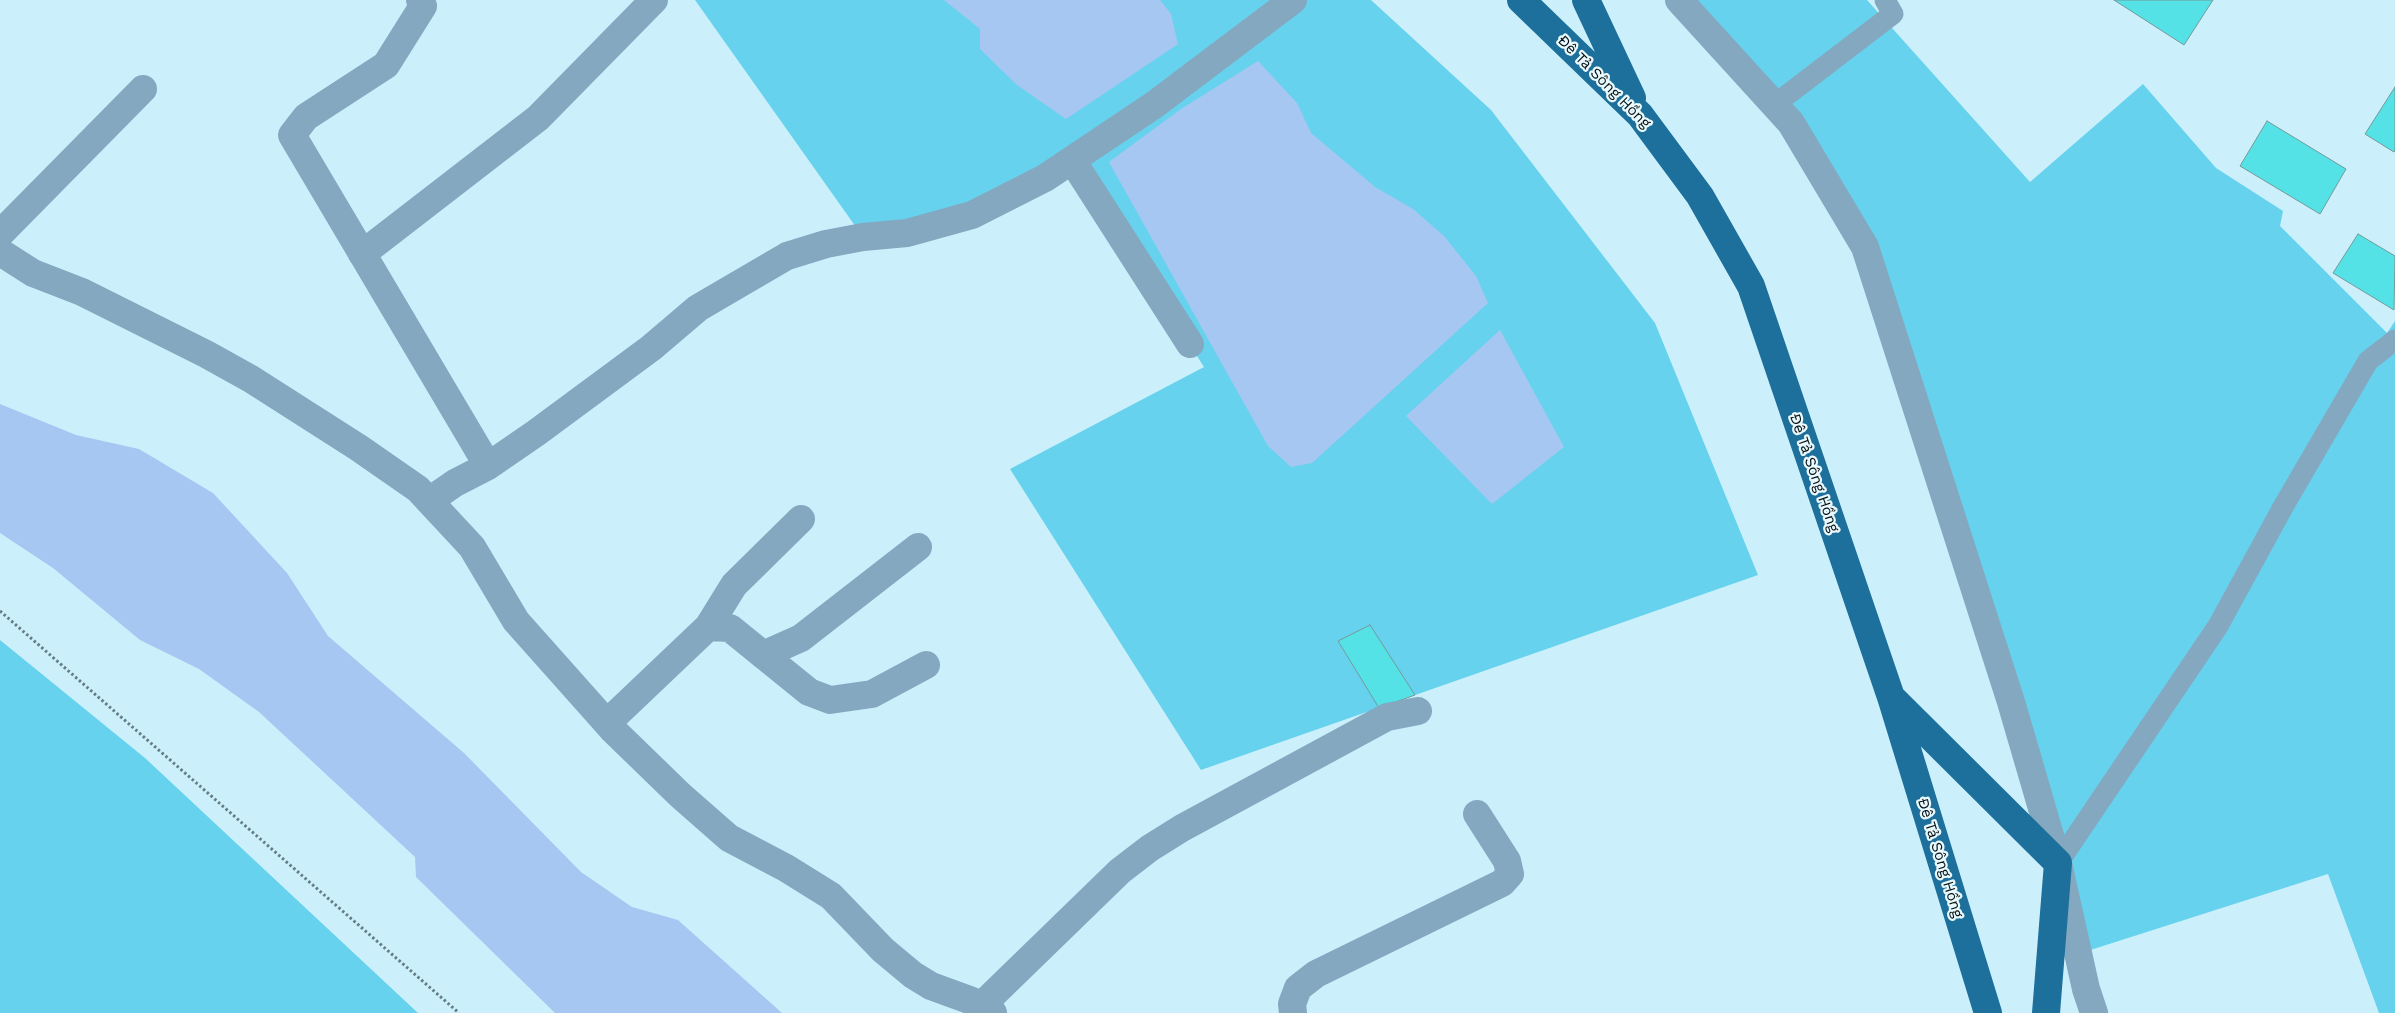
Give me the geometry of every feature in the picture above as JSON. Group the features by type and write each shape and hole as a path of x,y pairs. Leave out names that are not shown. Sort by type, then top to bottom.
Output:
{"main road":[{"name":"Đê Tả Sông Hồng","path":"1521,0 1640,115 1700,196 1751,286 1891,697 1988,1013"},
{"path":"1586,0 1640,115"},
{"path":"1891,697 2058,863 2046,1013"}],"street":[{"path":"420,0 424,6 386,65 306,117 292,136 488,466"},
{"path":"362,254 538,118 654,0"},
{"path":"429,501 454,483 488,466 651,348 698,308 787,256 826,244 863,237 907,233 972,215 1045,178 1072,160 1154,105 1294,0"},
{"path":"1679,0 1791,124 1865,247 2008,693 2058,863 2086,989 2094,1013"},
{"path":"0,234 143,89"},
{"path":"1072,160 1190,344"},
{"path":"0,252 33,273 82,292 206,354 251,379 359,448 418,489 472,547 516,622 607,723 652,769 729,838 786,868 831,896 883,950 913,975 984,1010 1120,871 1150,848 1182,828 1388,717 1418,711"},
{"path":"607,723 708,627 734,585 801,519"},
{"path":"763,655 801,638 918,547"},
{"path":"708,627 730,628 809,692 830,700 872,694 926,665"},
{"path":"1293,1013 1292,1004 1298,988 1316,974 1502,883 1510,874 1507,861 1477,814"}],"lane":[{"path":"1774,105 1893,14 1885,0"},
{"path":"2058,863 2218,626 2283,507 2368,362 2395,340"}],"path":[{"path":"0,611 459,1013"}],"shaded area":[{"path":"695,0 1371,0 1491,110 1655,323 1758,575 1201,770 1010,469 1204,367 1072,160 1045,178 863,237"},
{"path":"944,0 1160,0 1171,14 1178,44 1066,119 1017,85 980,49 980,29"},
{"path":"1685,0 1867,0 2030,182 2143,84 2216,168 2283,211 2280,226 2387,333 2395,321 2395,1013 2379,1013 2328,874 2078,954 1865,247"},
{"path":"1258,61 1297,103 1311,133 1375,187 1413,209 1444,236 1476,276 1488,303 1312,463 1291,467 1268,446 1109,162 1181,109"},
{"path":"1500,330 1564,447 1492,504 1406,416"},
{"path":"0,404 76,435 139,449 213,493 287,573 328,636 464,753 581,872 632,907 678,920 782,1013 555,1013 416,877 415,857 259,712 199,669 140,640 53,568 0,533"},
{"path":"0,640 145,758 418,1013 0,1013"}],"building":[{"path":"2114,0 2213,0 2184,45"},
{"path":"2395,87 2395,151 2394,152 2365,134"},
{"path":"2267,121 2346,169 2320,214 2240,166"},
{"path":"2358,234 2395,256 2394,310 2333,273"},
{"path":"1370,625 1415,695 1379,708 1338,641"}]}
